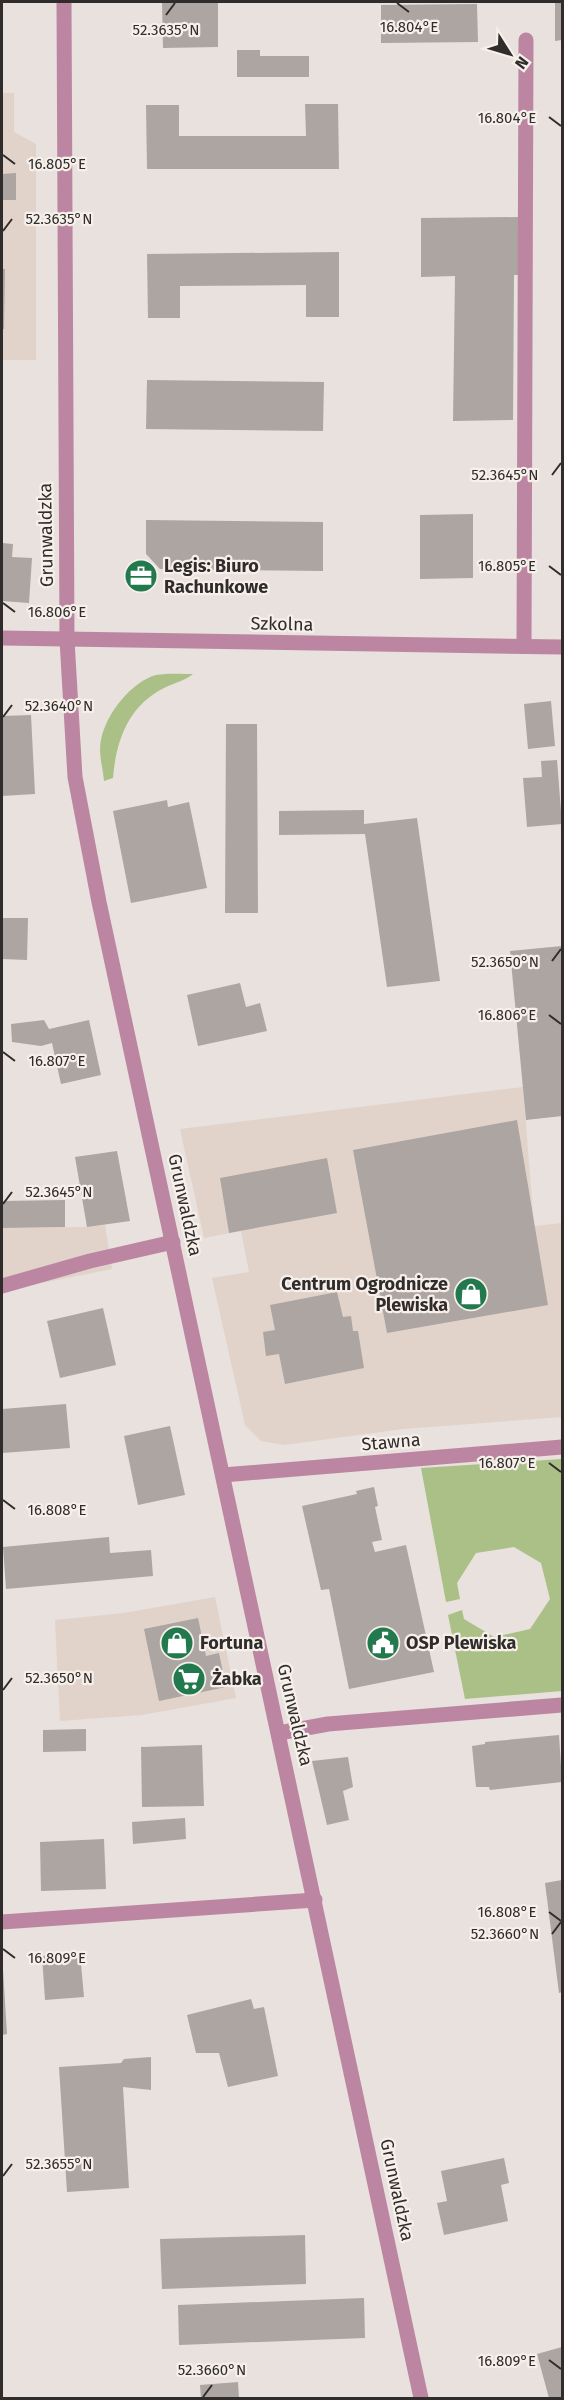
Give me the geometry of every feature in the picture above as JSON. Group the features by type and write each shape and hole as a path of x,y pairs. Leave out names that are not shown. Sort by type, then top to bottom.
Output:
{"street":[{"name":"Grunwaldzka","path":"64,2 67,639 71,734 80,803 421,2398"},
{"path":"524,646 526,40"},
{"name":"Szkolna","path":"2,638 562,647"},
{"path":"2,1286 90,1261 173,1242"},
{"name":"Stawna","path":"223,1475 562,1447"},
{"path":"279,1733 328,1724 562,1705"},
{"path":"2,1922 315,1900"}],"shaded area":[{"path":"2,93 14,93 14,132 36,144 36,360 2,360"},
{"path":"523,1087 534,1226 562,1223 562,1417 403,1429 284,1445 261,1441 245,1425 212,1278 249,1272 241,1231 204,1238 180,1129"},
{"path":"105,1225 112,1269 2,1291 2,1228"},
{"path":"215,1597 236,1698 142,1715 60,1721 55,1620 124,1613"}],"green space":[{"path":"193,674 164,688 141,704 121,738 113,778 104,781 100,755 101,740 108,720 121,700 138,684 156,675"},
{"path":"562,1459 562,1691 465,1699 448,1615 462,1610 464,1619 494,1637 530,1629 550,1599 541,1563 514,1547 476,1553 457,1583 460,1599 446,1602 421,1468"}],"building":[{"path":"162,2 218,2 218,47 163,48"},
{"path":"555,2 562,2 562,40 555,41"},
{"path":"477,4 478,42 381,43 381,5"},
{"path":"237,50 260,50 260,56 309,56 309,77 237,77"},
{"path":"305,104 338,104 339,169 147,169 146,105 179,105 179,136 306,136"},
{"path":"16,173 16,200 2,200 2,174"},
{"path":"521,217 521,275 514,275 513,420 453,421 455,276 421,277 421,218"},
{"path":"339,252 339,317 306,317 306,285 180,286 180,318 148,318 147,254"},
{"path":"2,269 5,269 4,329 2,329"},
{"path":"147,380 324,382 323,431 146,429"},
{"path":"473,514 473,578 420,579 420,515"},
{"path":"146,520 323,522 323,571 160,569 146,554"},
{"path":"2,543 13,544 12,557 32,558 29,603 2,601"},
{"path":"551,701 555,746 528,749 524,704"},
{"path":"31,715 35,794 2,796 2,716"},
{"path":"226,724 257,724 258,913 225,913"},
{"path":"557,760 562,824 527,827 523,778 542,777 541,761"},
{"path":"167,800 168,807 189,802 207,888 131,903 113,811"},
{"path":"364,810 364,824 417,818 440,981 387,987 365,834 279,835 279,811"},
{"path":"2,918 28,918 27,960 2,959"},
{"path":"562,946 562,1116 526,1120 510,951"},
{"path":"240,983 246,1007 260,1003 267,1031 198,1046 187,995"},
{"path":"44,1020 49,1029 89,1020 101,1075 61,1084 52,1043 41,1046 12,1042 11,1024"},
{"path":"517,1120 548,1305 387,1333 353,1150"},
{"path":"117,1151 130,1221 87,1227 75,1157"},
{"path":"327,1158 337,1213 229,1233 220,1178"},
{"path":"65,1200 65,1227 2,1228 2,1201"},
{"path":"337,1292 343,1317 351,1316 353,1331 358,1331 364,1368 285,1384 279,1354 266,1356 263,1332 275,1330 270,1305"},
{"path":"103,1308 116,1365 60,1378 47,1321"},
{"path":"66,1404 70,1448 2,1453 2,1409"},
{"path":"170,1426 185,1495 138,1505 124,1436"},
{"name":"OSP Plewiska","path":"374,1487 378,1506 375,1507 382,1540 372,1542 375,1552 406,1545 434,1672 349,1689 329,1589 321,1590 302,1506 357,1494 356,1491"},
{"path":"109,1537 110,1553 151,1550 153,1576 6,1589 3,1547"},
{"path":"198,1618 206,1656 219,1653 226,1687 159,1701 144,1629"},
{"path":"86,1729 86,1751 43,1752 43,1730"},
{"path":"559,1735 562,1782 490,1790 489,1787 476,1787 472,1746 485,1744 485,1742"},
{"path":"202,1745 204,1806 142,1807 141,1747"},
{"path":"348,1757 353,1787 343,1791 349,1820 327,1825 312,1761"},
{"path":"185,1818 186,1839 133,1844 132,1822"},
{"path":"104,1839 106,1889 41,1891 40,1842"},
{"path":"562,1880 562,1992 559,1993 545,1883"},
{"path":"80,1953 84,1997 45,2000 42,1956"},
{"path":"2,1970 7,2034 2,2035"},
{"path":"251,1999 254,2009 264,2007 278,2076 228,2087 219,2053 196,2053 187,2015"},
{"path":"151,2057 151,2090 123,2087 129,2188 67,2192 59,2067 121,2063 124,2059"},
{"path":"504,2158 509,2183 501,2185 508,2221 444,2235 437,2203 447,2201 441,2171"},
{"path":"305,2235 306,2284 162,2289 160,2239"},
{"path":"364,2298 365,2338 179,2345 178,2305"},
{"path":"562,2347 562,2398 549,2398 537,2354"},
{"path":"238,2382 239,2398 201,2398 200,2385"}],"place":[{"name":"Legis: Biuro Rachunkowe","path":"141,576"},
{"name":"Centrum Ogrodnicze Plewiska","path":"471,1294"},
{"name":"Fortuna","path":"177,1643"},
{"name":"OSP Plewiska","path":"383,1643"},
{"name":"Żabka","path":"189,1679"}]}
